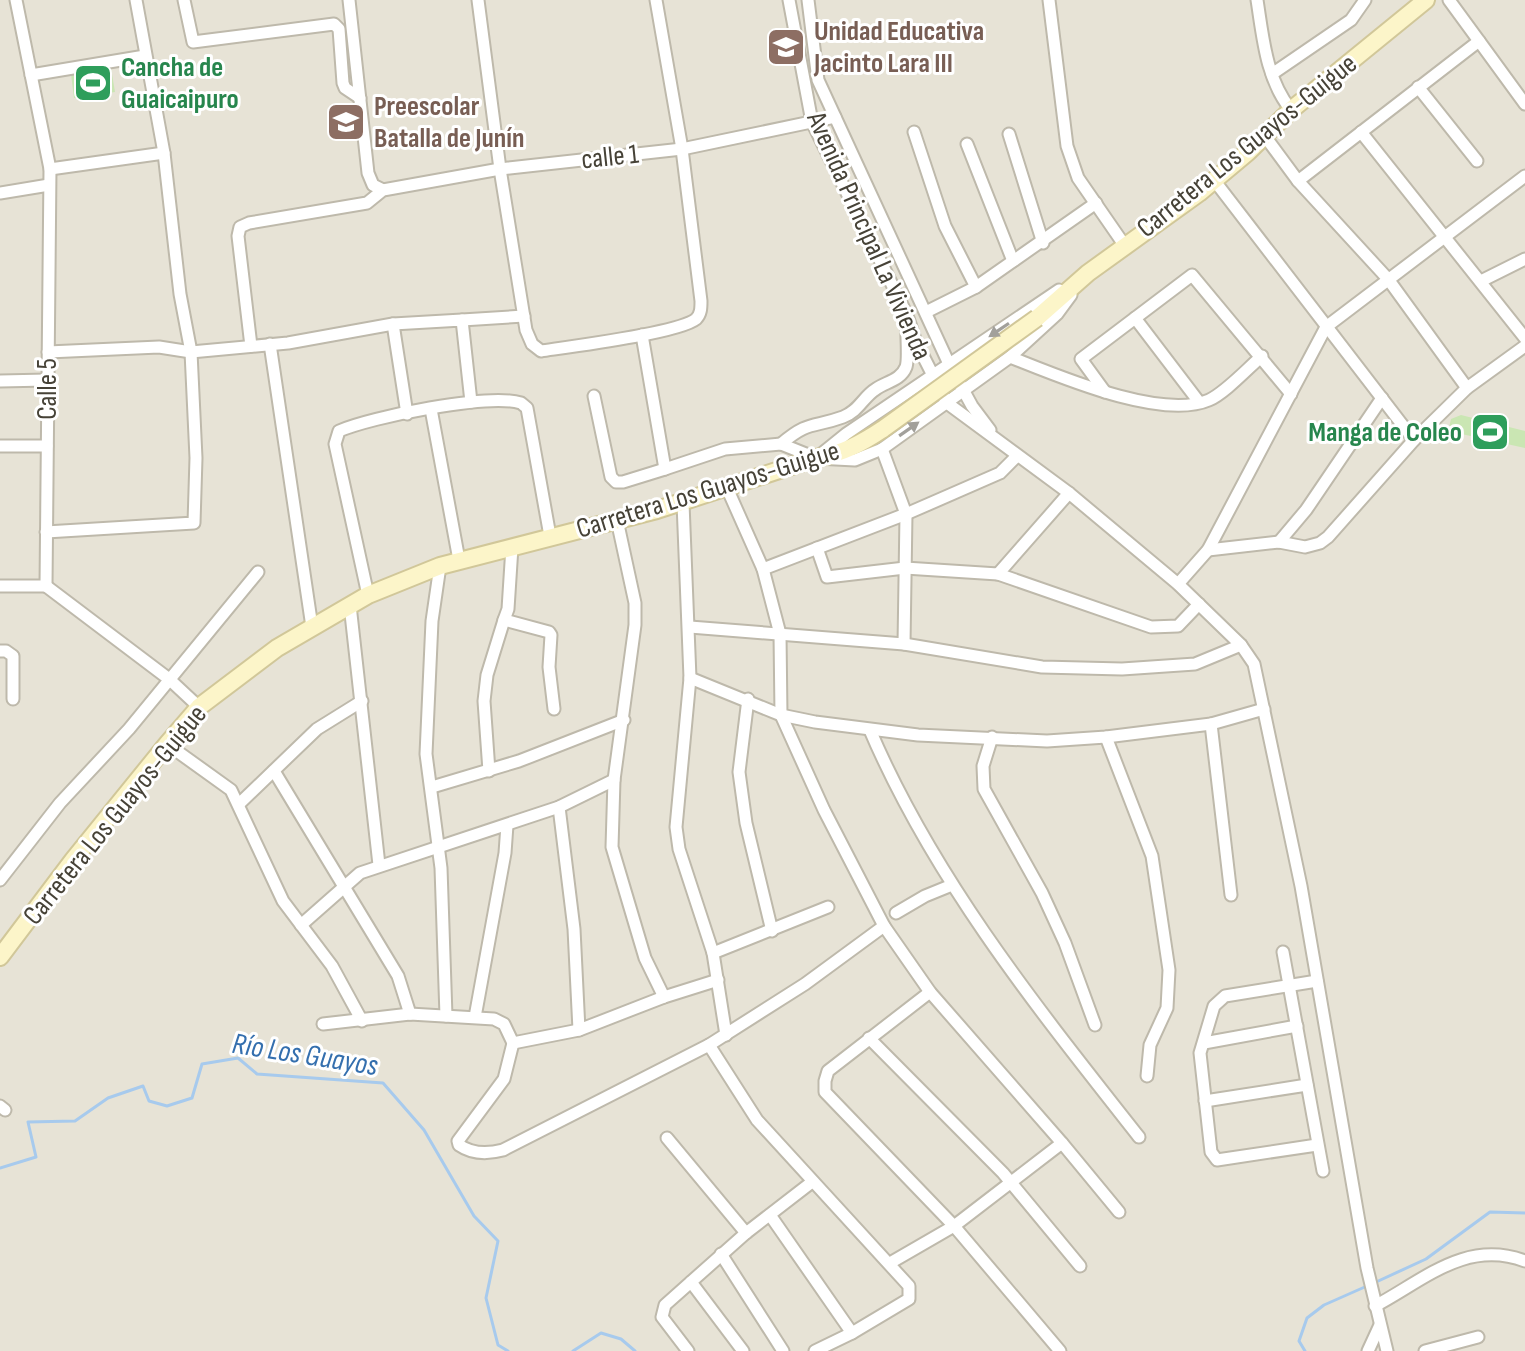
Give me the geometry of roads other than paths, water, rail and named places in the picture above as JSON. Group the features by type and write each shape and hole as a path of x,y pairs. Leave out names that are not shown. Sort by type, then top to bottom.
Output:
{"main road":[{"name":"Carretera Los Guayos-Guigue","path":"0,957 73,860 199,707 277,648 368,595 440,566 683,503 860,444 1037,318 1088,273 1214,180 1291,110 1426,0"}],"street":[{"name":"Calle 5","path":"16,0 50,169 46,586"},
{"path":"46,532 194,523 196,458 191,352 180,294 164,153 136,0"},
{"path":"184,0 191,37 193,42 199,43 334,24 339,29 343,83 345,88 360,98"},
{"path":"349,0 368,173 373,185 383,190"},
{"path":"478,0 500,169 526,330 532,344 541,351 642,335 694,321 700,313 682,149 656,0"},
{"name":"Avenida Principal La Vivienda","path":"789,0 812,122 947,403 1069,493 1178,584 1241,645"},
{"name":"Avenida Principal La Vivienda","path":"808,0 818,80 962,390 1000,443"},
{"path":"1049,0 1067,146 1078,178 1125,246"},
{"path":"1257,0 1276,91 1291,110"},
{"path":"1272,74 1351,20 1365,0"},
{"path":"1449,0 1525,104"},
{"path":"1298,181 1479,41"},
{"path":"31,75 145,56"},
{"path":"1418,87 1477,161"},
{"name":"calle 1","path":"251,346 238,236 240,227 249,223 367,203 383,190 500,169 682,149 835,117"},
{"path":"914,132 945,226 976,287"},
{"path":"1361,132 1525,338"},
{"path":"1009,134 1043,243"},
{"path":"1264,135 1298,181 1388,279 1467,388"},
{"path":"967,144 1013,261"},
{"path":"50,169 164,153"},
{"path":"1178,584 1208,550 1326,327 1525,176"},
{"path":"1214,180 1414,440"},
{"path":"0,193 49,185"},
{"path":"926,312 976,287 1096,203"},
{"path":"1481,281 1525,259"},
{"path":"594,396 611,477 616,482 725,449 781,444 816,458 855,460 882,449 1010,357 1057,314 1088,273"},
{"path":"816,458 932,375 1088,273"},
{"path":"1105,392 1081,359 1192,275 1291,394"},
{"path":"781,444 800,428 843,417 859,408 873,391 902,373 907,362 907,315"},
{"path":"48,352 159,347 191,352 270,344 393,324 524,316"},
{"path":"1135,318 1199,402"},
{"path":"462,320 471,402"},
{"path":"393,324 407,414"},
{"path":"642,335 665,469"},
{"path":"270,344 312,627"},
{"path":"1208,550 1279,542 1305,547 1320,543 1414,440 1467,388 1525,346"},
{"path":"1010,357 1105,392 1149,402 1189,405 1211,400 1262,356"},
{"path":"0,381 47,380"},
{"path":"1279,542 1306,510 1382,398"},
{"path":"368,595 335,444 339,431 357,423 471,402 515,401 527,408 550,536"},
{"path":"431,409 459,560"},
{"path":"0,446 47,446"},
{"path":"882,449 906,514 904,644"},
{"path":"763,569 906,514 1000,473 1017,456"},
{"path":"727,488 763,569 780,634 781,715 824,810 884,926 930,992 1119,1212"},
{"path":"998,574 1069,493"},
{"path":"683,503 690,678 676,827 679,849 713,953 726,1035"},
{"path":"617,520 635,603 635,625 614,780 612,847 645,958 664,997"},
{"path":"489,771 484,701 487,675 508,609 512,547"},
{"path":"817,548 827,577 905,568 998,574 1151,627 1178,626 1199,604"},
{"path":"440,566 432,621 426,754 441,868 446,1016"},
{"path":"0,880 60,803 129,729 258,572"},
{"path":"0,586 46,586 169,679 199,707"},
{"path":"350,605 379,865"},
{"path":"504,620 551,635 549,667 554,709"},
{"path":"690,627 904,644 1042,667 1122,669 1195,664 1241,645 1254,664 1264,709 1317,981 1367,1268 1387,1351"},
{"path":"0,651 13,656 13,699"},
{"path":"690,678 781,715 918,735 1047,741 1106,737 1211,724 1264,709"},
{"path":"748,699 739,772 746,823 772,931"},
{"path":"239,804 317,729 362,701"},
{"path":"432,787 489,771 624,720"},
{"path":"1211,724 1231,895"},
{"path":"870,730 886,767 952,885 1055,1030 1139,1137"},
{"path":"992,737 983,766 984,789 1042,893 1065,943 1095,1025"},
{"path":"1106,737 1152,856 1169,970 1167,1008 1150,1045 1147,1076"},
{"path":"167,744 231,790 283,901 332,966 362,1021"},
{"path":"274,771 398,976 410,1014"},
{"path":"301,925 360,873 559,807 614,780"},
{"path":"559,807 574,929 579,1030"},
{"path":"475,1017 505,853 507,825"},
{"path":"896,913 952,885"},
{"path":"713,953 828,907"},
{"path":"323,1024 410,1014 494,1019 504,1024 513,1043 504,1079 458,1141 465,1149 484,1153 503,1150 709,1045 805,984 884,926"},
{"path":"1283,952 1323,1171"},
{"path":"513,1043 579,1030 718,980"},
{"path":"1317,981 1225,996 1211,1013 1200,1058 1211,1152 1217,1160 1317,1145"},
{"path":"930,992 828,1071 825,1092 954,1226 1060,1351"},
{"path":"1204,1043 1297,1026"},
{"path":"869,1038 1011,1183 1080,1266"},
{"path":"709,1045 757,1120 909,1286 909,1299 815,1351"},
{"path":"1205,1101 1307,1085"},
{"path":"667,1138 746,1233"},
{"path":"890,1263 954,1226 1062,1143"},
{"path":"688,1351 661,1313 665,1305 746,1233 812,1182"},
{"path":"770,1215 852,1333"},
{"path":"721,1254 783,1351"},
{"path":"1374,1302 1457,1259 1491,1254 1525,1261"},
{"path":"691,1282 743,1351"},
{"path":"1368,1351 1380,1325"},
{"path":"1425,1351 1478,1337"}],"waterway":[{"name":"Río Los Guayos","path":"0,1168 36,1157 28,1122 75,1121 108,1098 143,1086 149,1101 167,1106 192,1098 202,1064 238,1058 257,1074 383,1083 424,1130 474,1216 498,1241 486,1298 498,1345 508,1351"},
{"name":"Río Los Guayos","path":"1374,1283 1426,1259 1490,1212 1525,1213"},
{"name":"Río Los Guayos","path":"1305,1351 1299,1341 1307,1318 1324,1305 1367,1286"},
{"name":"Río Los Guayos","path":"573,1351 601,1333 621,1339 635,1351"}],"place":[{"name":"Unidad Educativa Jacinto Lara III","path":"786,47"},
{"name":"Cancha de Guaicaipuro","path":"93,83"},
{"name":"Preescolar Batalla de Junín","path":"346,122"},
{"name":"Manga de Coleo","path":"1490,432"}]}
